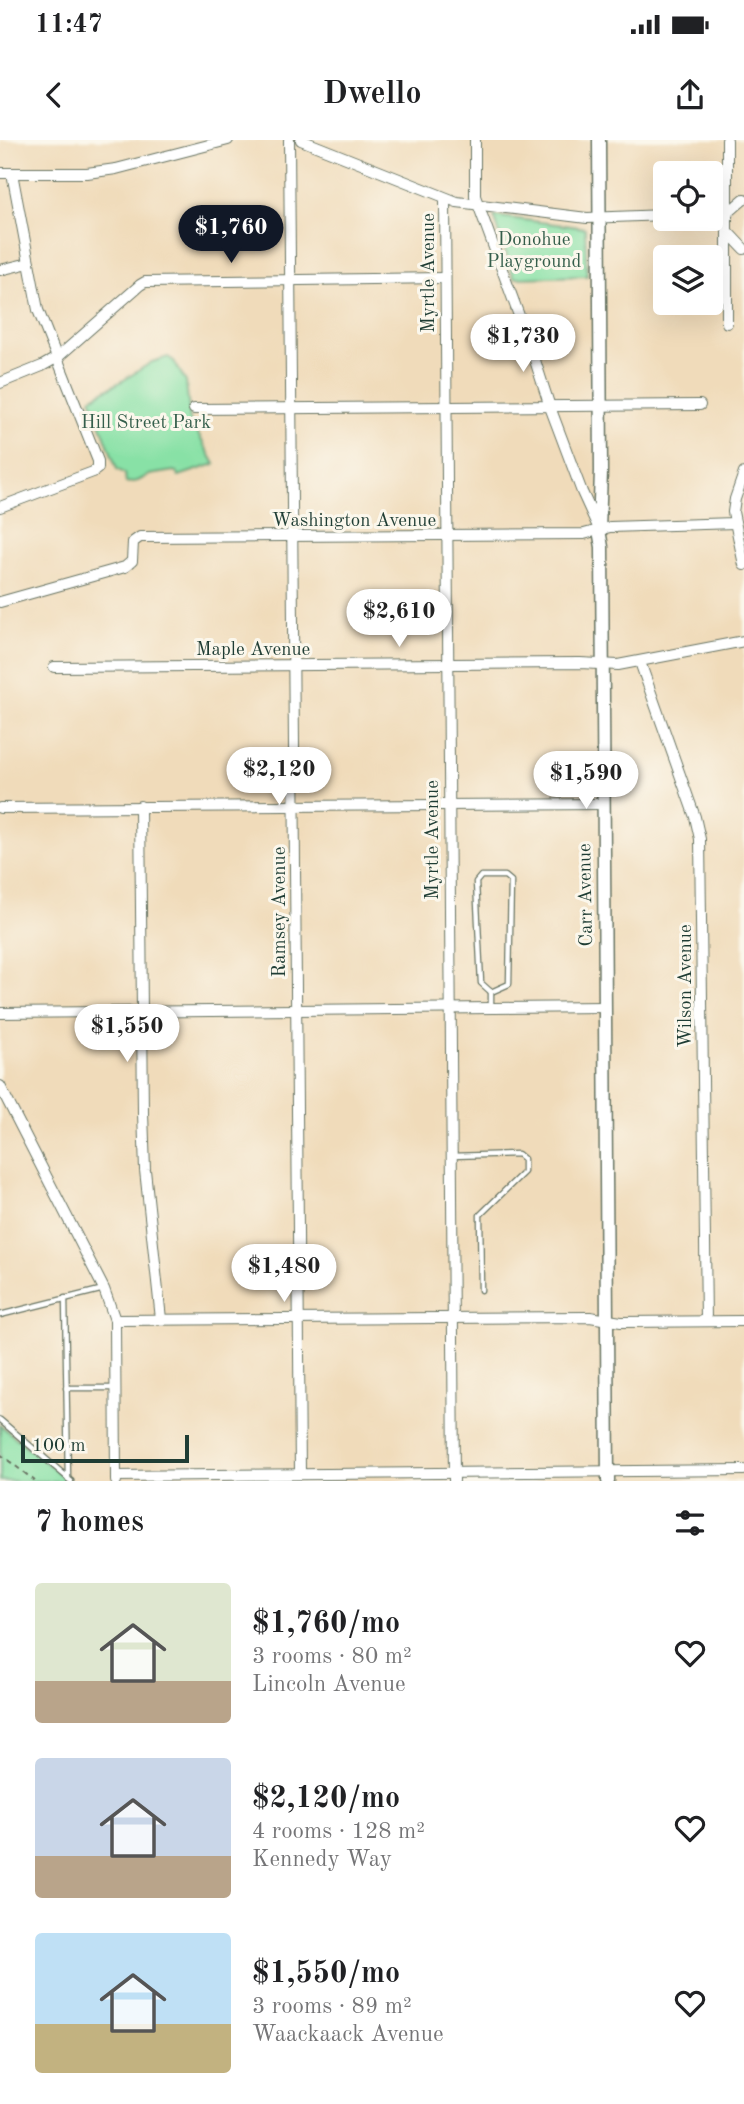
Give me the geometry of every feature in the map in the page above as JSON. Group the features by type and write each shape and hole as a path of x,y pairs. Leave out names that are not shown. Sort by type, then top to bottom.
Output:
{"street":[{"path":"0,173 87,173 228,140"},
{"name":"Ramsey Avenue","path":"289,140 300,1473"},
{"path":"301,140 445,198 480,206 600,218 653,216"},
{"path":"475,140 475,196 550,407 599,530"},
{"name":"Carr Avenue","path":"599,140 599,530 608,1476"},
{"path":"727,140 727,323"},
{"path":"0,507 98,468 98,461 38,310 12,173"},
{"name":"Myrtle Avenue","path":"445,198 454,1476"},
{"path":"723,213 729,212 744,199"},
{"path":"729,232 744,249"},
{"path":"0,271 29,263"},
{"path":"0,383 58,357 145,282 444,278"},
{"path":"194,409 700,405"},
{"path":"744,473 734,499 733,512 744,565"},
{"name":"Washington Avenue","path":"0,602 125,567 132,561 133,542 140,537 584,534 610,527 734,523"},
{"name":"Maple Avenue","path":"54,667 618,665 744,641"},
{"name":"Wilson Avenue","path":"640,662 695,817 700,839 706,1321"},
{"path":"0,807 603,804"},
{"path":"141,806 145,1170 161,1319"},
{"path":"0,1013 605,1007"},
{"path":"0,1086 104,1289 115,1320 116,1478 300,1473 608,1476 744,1469"},
{"path":"115,1320 590,1317 621,1322 744,1321"}],"lane":[{"path":"491,992 509,984 511,881 505,876 481,876 476,882 481,983 491,992 491,1008"},
{"path":"451,1156 518,1154 524,1159 524,1172 480,1215 481,1290"},
{"path":"0,1315 104,1289"},
{"path":"65,1298 69,1480"},
{"path":"66,1388 116,1388"},
{"path":"0,1420 69,1480"}],"path":[{"path":"0,1454 35,1481"}],"green space":[{"name":"Donohue Playground","path":"494,216 585,228 587,276 514,278"},
{"name":"Hill Street Park","path":"168,357 174,361 186,382 190,420 215,464 179,476 174,471 149,475 126,483 125,474 117,469 91,398 152,362"},
{"path":"0,1425 69,1481 0,1481"}]}
